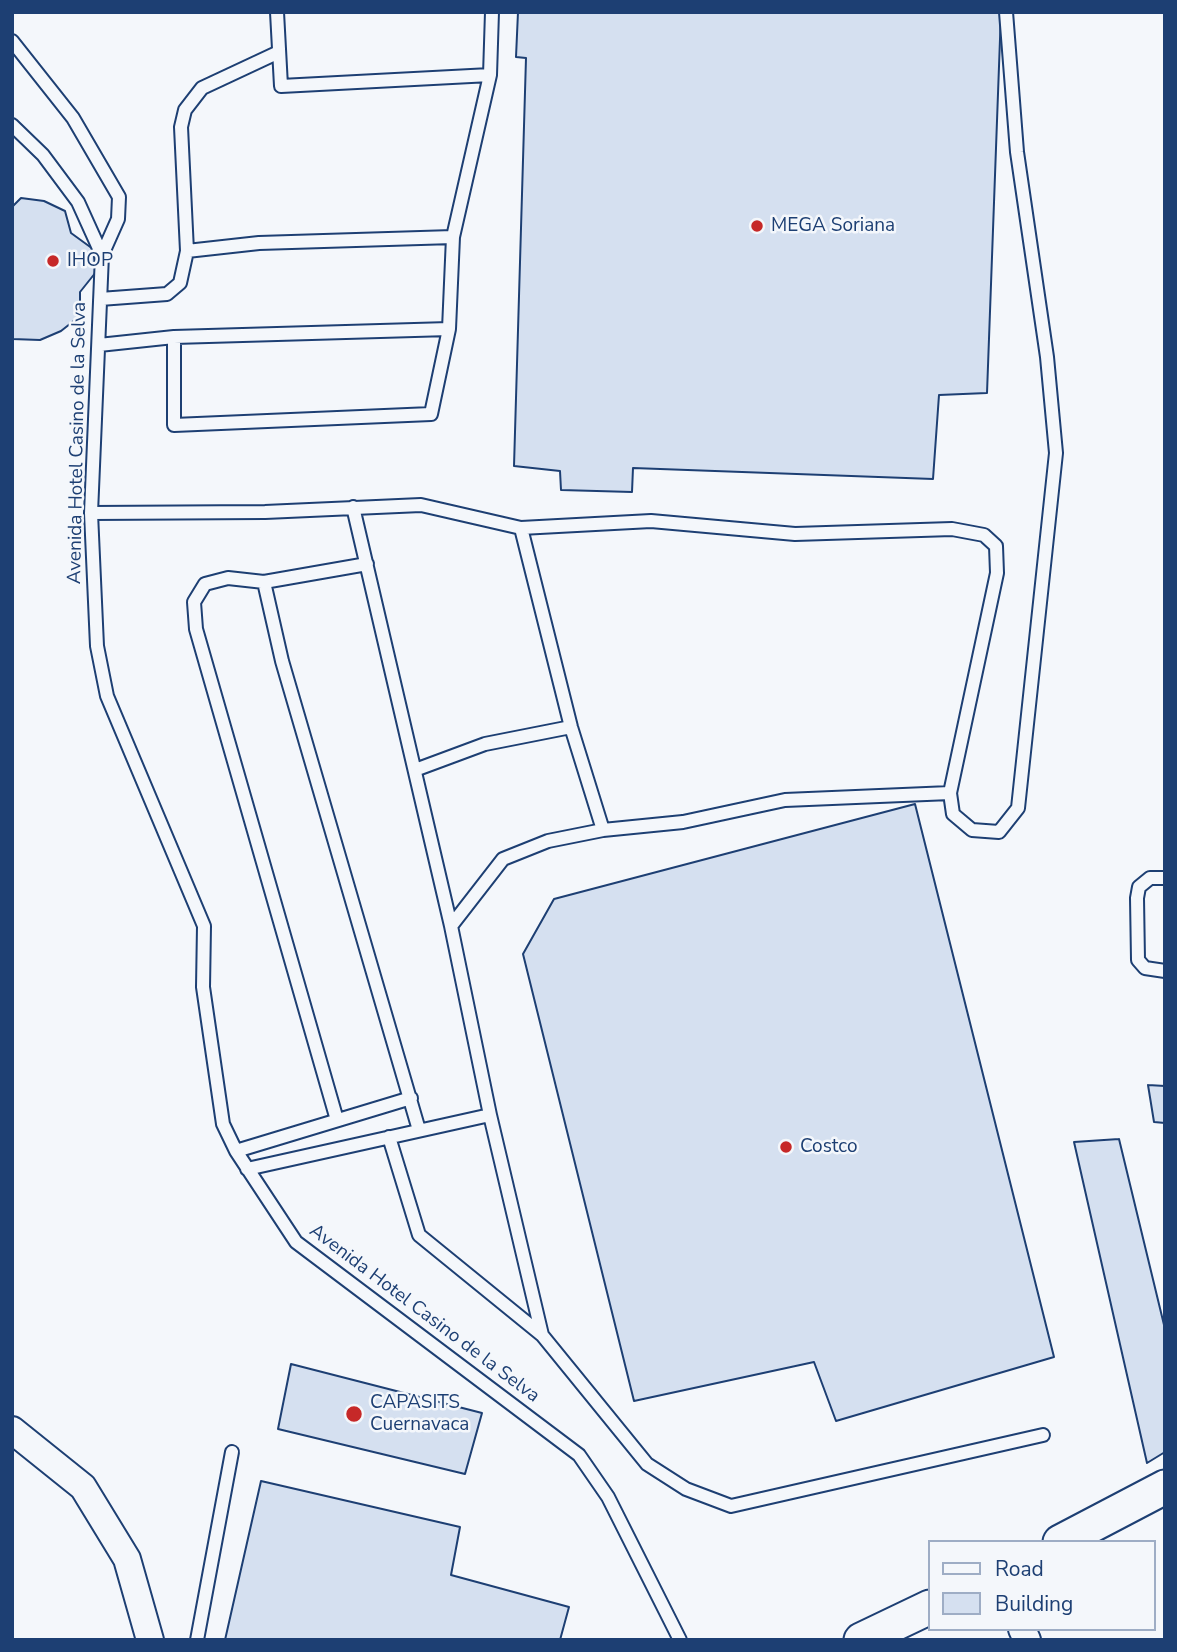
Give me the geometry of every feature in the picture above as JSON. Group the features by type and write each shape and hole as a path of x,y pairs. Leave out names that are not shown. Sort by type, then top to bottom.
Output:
{"street":[{"path":"12,1430 83,1487 127,1559 150,1640"},
{"path":"1064,1540 1165,1487"},
{"path":"861,1640 928,1608"}],"lane":[{"path":"277,12 281,86 489,75"},
{"path":"174,337 174,425 431,414 449,329 453,237 489,75 492,12"},
{"path":"91,513 265,512 421,505 521,528 651,522 795,534 952,529 984,535 996,545 997,573 950,793 953,814 972,830 999,832 1018,808 1056,453 1047,357 1017,152 1006,12"},
{"name":"Avenida Hotel Casino de la Selva","path":"12,41 73,118 119,197 118,219 102,255 91,513 97,646 107,696 204,926 203,987 223,1124 247,1169 296,1242 579,1455 608,1497 680,1640"},
{"path":"100,299 167,294 180,283 187,251 181,127 185,110 202,88 279,52"},
{"name":"Avenida Hotel Casino de la Selva","path":"12,125 43,155 78,202 102,255"},
{"path":"187,251 259,243 453,237"},
{"path":"99,345 174,337 449,329"},
{"path":"353,507 451,926 490,1115 542,1335"},
{"path":"521,528 570,727 603,830"},
{"path":"337,1120 196,629 194,602 205,584 228,578 264,582 367,564"},
{"path":"264,582 282,662 419,1130"},
{"path":"415,770 485,744 570,727"},
{"path":"451,926 503,859 548,841 603,830 683,822 785,800 950,793"},
{"path":"1165,878 1150,878 1139,887 1137,898 1138,960 1145,968 1165,971"},
{"path":"236,1151 411,1098"},
{"path":"247,1169 490,1115"},
{"path":"389,1137 419,1235 542,1335 647,1464 686,1489 731,1506 1043,1435"},
{"path":"197,1640 232,1452"}],"building":[{"name":"MEGA Soriana","path":"518,12 1001,12 987,393 939,395 933,479 633,468 632,492 561,490 560,471 514,466 526,58 516,57"},
{"name":"IHOP","path":"21,198 44,201 65,211 71,233 93,249 96,272 80,292 80,316 61,331 40,340 12,339 12,207"},
{"name":"Costco","path":"915,804 1054,1357 836,1421 814,1362 634,1401 523,954 554,899"},
{"path":"1148,1085 1165,1086 1165,1123 1154,1122"},
{"path":"1119,1139 1165,1329 1165,1452 1147,1463 1074,1142"},
{"path":"291,1364 482,1413 465,1474 278,1429"},
{"path":"261,1481 460,1527 451,1575 569,1607 560,1640 225,1640"}],"place":[{"name":"MEGA Soriana","path":"757,226"},
{"name":"IHOP","path":"53,261"},
{"name":"Costco","path":"786,1147"},
{"name":"CAPASITS Cuernavaca","path":"354,1414"}]}
